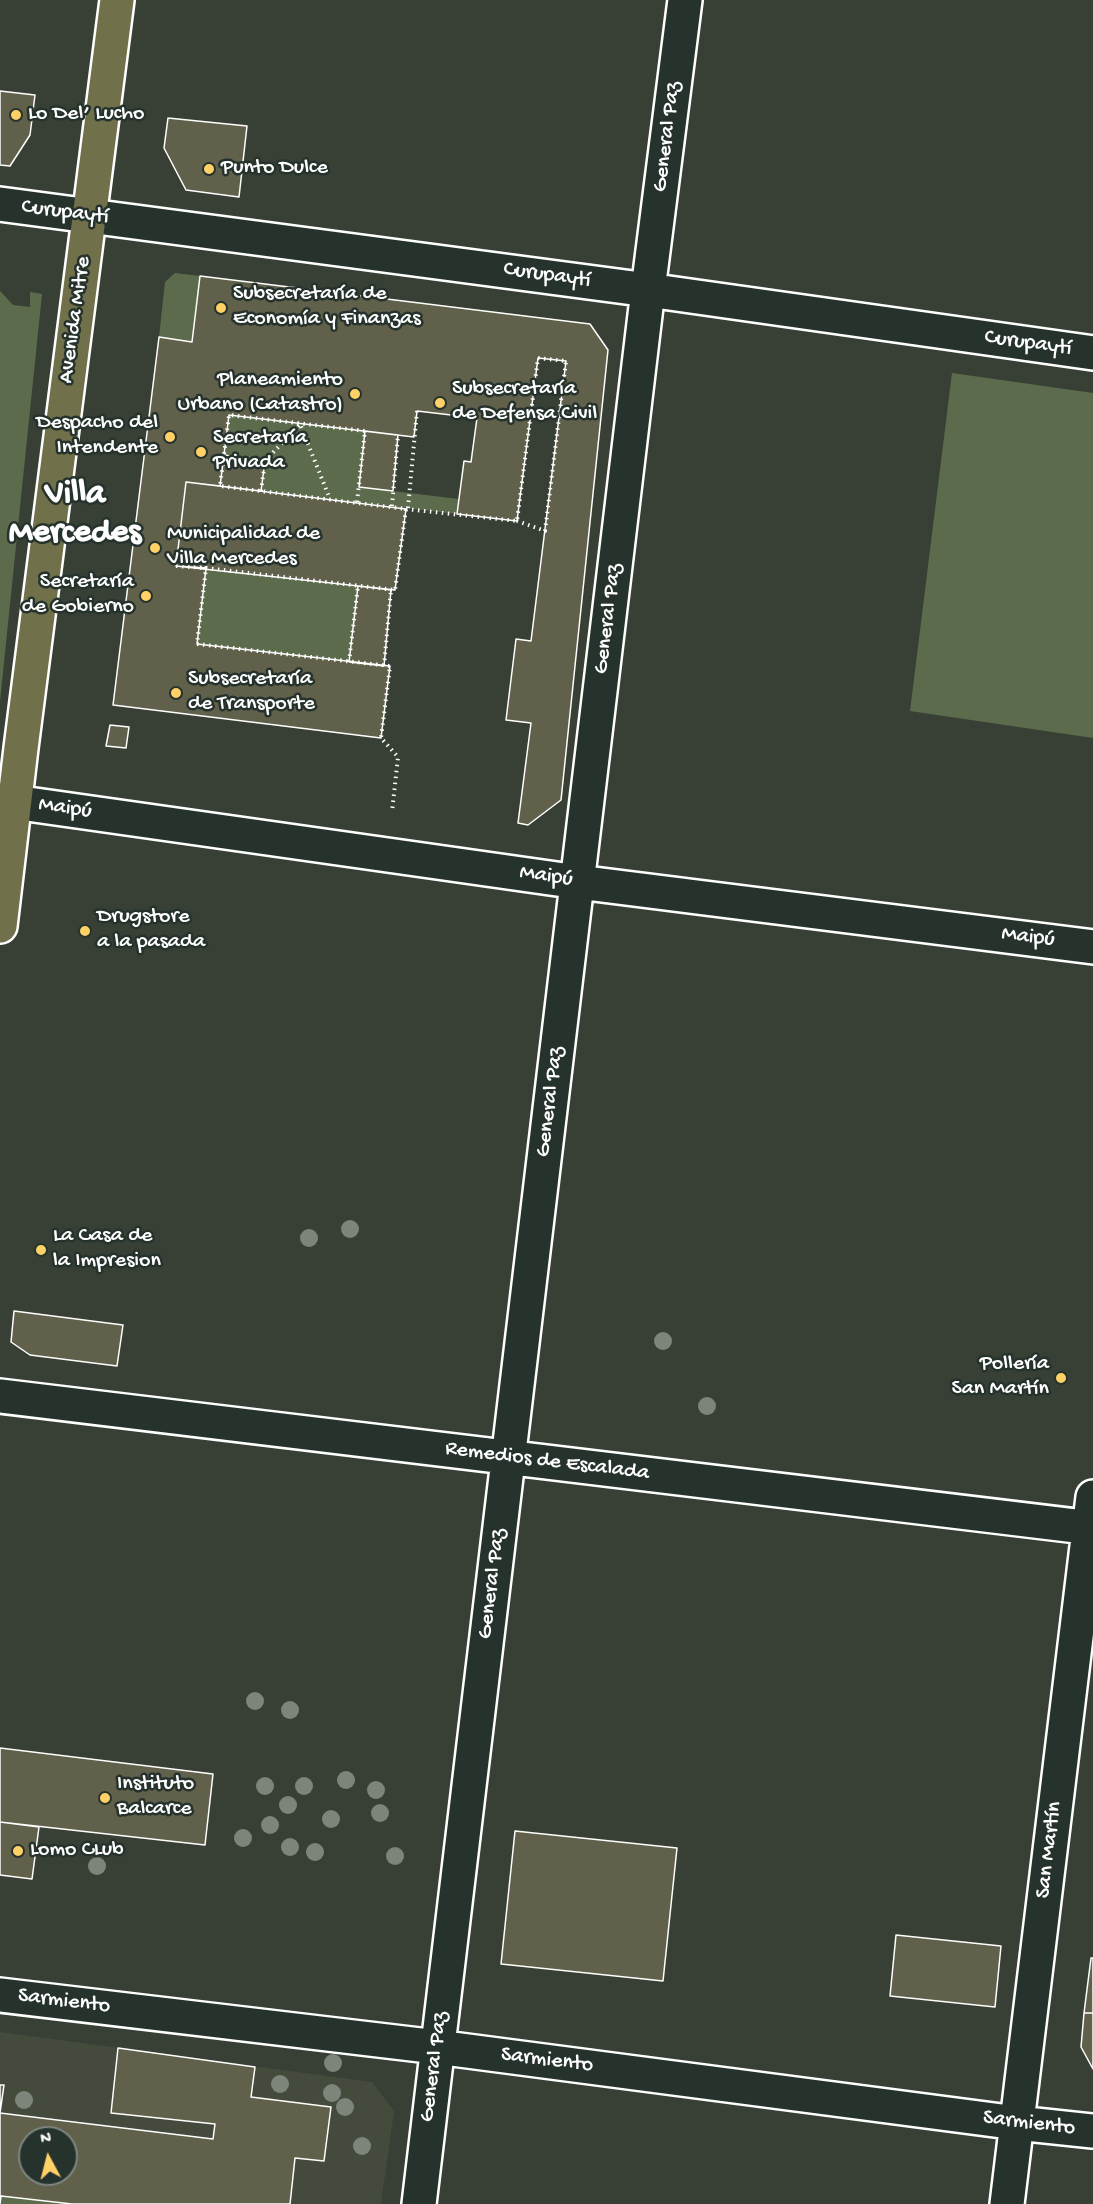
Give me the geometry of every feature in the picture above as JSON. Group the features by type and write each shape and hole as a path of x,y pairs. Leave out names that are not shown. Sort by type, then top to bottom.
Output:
{"main road":[{"name":"Avenida Mitre","path":"0,926 8,801 22,737 117,0"}],"street":[{"name":"General Paz","path":"419,2204 648,290 685,0"},
{"name":"Curupaytí","path":"0,204 648,290 1093,353"},
{"name":"Maipú","path":"8,801 578,882 1093,947"},
{"name":"Remedios de Escalada","path":"0,1396 508,1457 1091,1518"},
{"name":"San Martín","path":"1007,2204 1091,1518"},
{"name":"Sarmiento","path":"0,1995 437,2047 1093,2131"}],"path":[{"path":"357,502 364,431 229,415 220,486 517,521 545,531 566,361 538,358 517,521"},
{"path":"176,566 395,590 407,508 417,411"},
{"path":"261,491 265,461 300,424"},
{"path":"300,424 330,499"},
{"path":"392,506 399,435"},
{"path":"206,568 197,644 390,666 381,738 398,757 392,812"},
{"path":"349,662 358,586"},
{"path":"384,666 391,590"}],"shaded area":[{"path":"0,2032 372,2082 394,2111 381,2204 0,2204"}],"green space":[{"path":"175,273 200,276 192,342 159,337 165,282"},
{"path":"0,291 13,305 30,307 30,292 42,294 0,701"},
{"path":"952,373 1093,393 1093,738 910,711"},
{"path":"229,415 365,431 359,487 459,499 457,514 261,491 265,461 224,455"},
{"path":"206,568 358,586 349,662 197,644"},
{"path":"1,2196 72,2204 0,2204"}],"building":[{"name":"Lo Del’ Lucho","path":"0,91 35,95 30,135 10,166 0,165"},
{"name":"Punto Dulce","path":"168,118 247,126 239,197 186,190 164,148"},
{"name":"Municipalidad de Villa Mercedes","path":"200,276 590,324 608,350 561,800 528,825 518,823 531,723 506,720 516,639 531,641 566,361 538,358 517,521 457,514 464,461 471,462 477,418 417,411 414,437 229,415 220,486 186,482 176,566 206,568 197,644 390,666 381,738 113,705 159,337 192,342"},
{"path":"365,431 398,435 393,491 359,487"},
{"path":"224,455 265,461 261,491 220,486"},
{"path":"186,482 406,509 395,590 176,566"},
{"path":"358,586 391,590 384,666 349,662"},
{"path":"110,725 129,727 126,748 106,746"},
{"path":"14,1311 123,1325 117,1366 30,1355 11,1342"},
{"name":"Instituto Balcarce","path":"0,1748 213,1774 205,1845 0,1822"},
{"name":"Lomo CLub","path":"0,1822 39,1827 32,1879 0,1875"},
{"path":"515,1831 677,1848 663,1981 501,1964"},
{"path":"896,1935 1001,1946 995,2007 890,1996"},
{"path":"1091,1958 1093,1958 1093,2013 1084,2013"},
{"path":"1084,2013 1093,2013 1093,2069 1081,2047"},
{"path":"118,2048 255,2067 251,2097 331,2107 324,2161 295,2158 290,2204 72,2204 1,2196 0,2204 0,2113 213,2139 215,2124 111,2113"},
{"path":"0,2085 4,2085 0,2113"}],"place":[{"name":"Lo Del’ Lucho","path":"16,115"},
{"name":"Punto Dulce","path":"209,169"},
{"name":"Subsecretaría de Economía y Finanzas","path":"221,308"},
{"name":"Planeamiento Urbano (Catastro)","path":"355,394"},
{"name":"Subsecretaría de Defensa Civil","path":"440,403"},
{"name":"Despacho del Intendente","path":"170,437"},
{"name":"Secretaría Privada","path":"201,452"},
{"name":"Municipalidad de Villa Mercedes","path":"155,548"},
{"name":"Secretaría de Gobierno","path":"146,596"},
{"name":"Subsecretaría de Transporte","path":"176,693"},
{"name":"Drugstore a la pasada","path":"85,931"},
{"name":"La Casa de la Impresion","path":"41,1250"},
{"name":"Pollería San Martín","path":"1061,1378"},
{"name":"Instituto Balcarce","path":"105,1798"},
{"name":"Lomo CLub","path":"18,1851"}],"district":[{"name":"Villa Mercedes","path":"75,516"}]}
